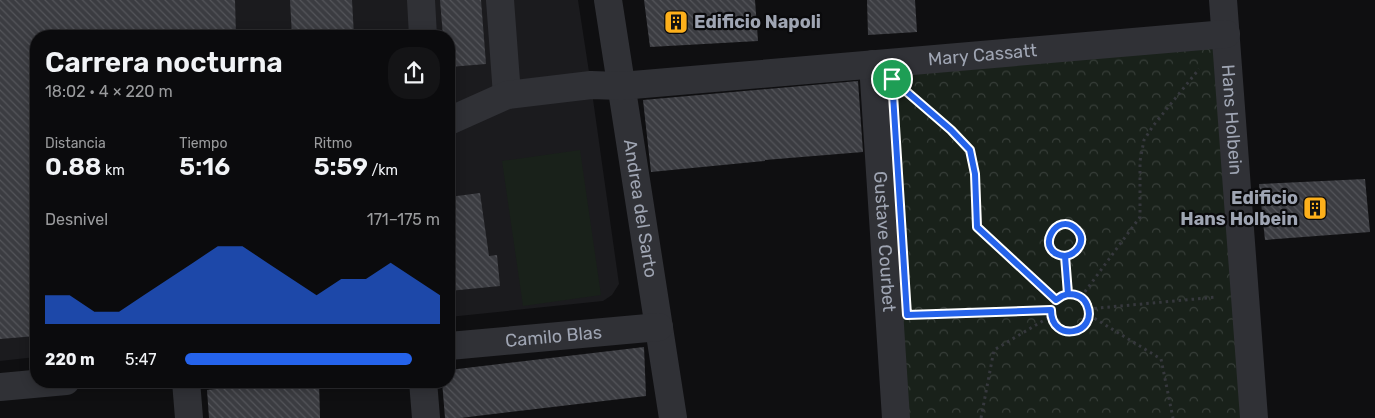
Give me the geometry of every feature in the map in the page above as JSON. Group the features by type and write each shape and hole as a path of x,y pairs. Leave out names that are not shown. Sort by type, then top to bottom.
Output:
{"street":[{"path":"421,0 423,30"},
{"path":"500,0 507,95"},
{"name":"Andrea del Sarto","path":"608,0 673,418"},
{"name":"Hans Holbein","path":"1223,0 1254,418"},
{"name":"Mary Cassatt","path":"455,118 507,95 591,85 621,86 1226,34"},
{"name":"Gustave Courbet","path":"873,64 896,418"},
{"name":"Camilo Blas","path":"455,345 659,327"},
{"path":"0,388 30,385"},
{"path":"187,388 189,418"},
{"path":"424,388 426,418"}],"path":[{"path":"1081,297 1140,217 1140,161 1144,140 1200,67"},
{"path":"899,85 951,130 970,150 975,174 977,227 1056,300"},
{"path":"1069,225 1078,231 1081,241 1074,253 1065,256 1060,256 1051,249 1049,244 1050,233 1058,226 1069,225"},
{"path":"1065,256 1068,294"},
{"path":"1068,294 1081,297 1085,301 1089,315 1081,329 1069,332 1057,327 1051,316 1051,310 1056,300 1068,294"},
{"path":"1088,309 1221,297"},
{"path":"916,315 1051,310"},
{"path":"1089,315 1161,359 1173,418"},
{"path":"981,418 994,350 1051,316"}],"shaded area":[{"path":"0,0 578,0 619,284 612,295 603,301 455,316 455,30 30,30 30,358 0,361"}],"green space":[{"path":"1218,47 1244,418 907,418 885,74"},
{"path":"580,150 601,295 523,306 502,161"}],"building":[{"path":"0,0 235,0 236,30 30,30 30,336 0,339"},
{"path":"290,0 352,0 354,30 292,30"},
{"path":"440,0 481,0 486,64 455,67 455,30 442,30"},
{"path":"644,0 755,0 758,41 650,47"},
{"path":"867,0 915,0 917,32 868,35"},
{"path":"858,81 863,152 651,172 643,100"},
{"name":"Edificio Hans Holbein","path":"1365,179 1370,232 1265,240 1259,184"},
{"path":"480,193 489,256 497,255 500,286 455,290 455,196"},
{"path":"644,347 646,396 460,418 445,418 443,388 455,388 455,369"},
{"path":"223,388 319,388 320,418 209,418 207,390"}],"place":[{"name":"Edificio Napoli","path":"676,22"},
{"name":"Edificio Hans Holbein","path":"1315,208"}],"route":[{"path":"892,79 907,315 1051,310 1053,322 1057,327 1069,332 1081,329 1088,319 1088,307 1081,297 1068,294 1065,256 1074,253 1078,249 1081,241 1078,231 1069,225 1063,225 1058,226 1050,233 1049,244 1051,249 1060,256 1065,256 1068,294 1056,300 977,227 975,174 970,150 951,130 892,79"}]}
